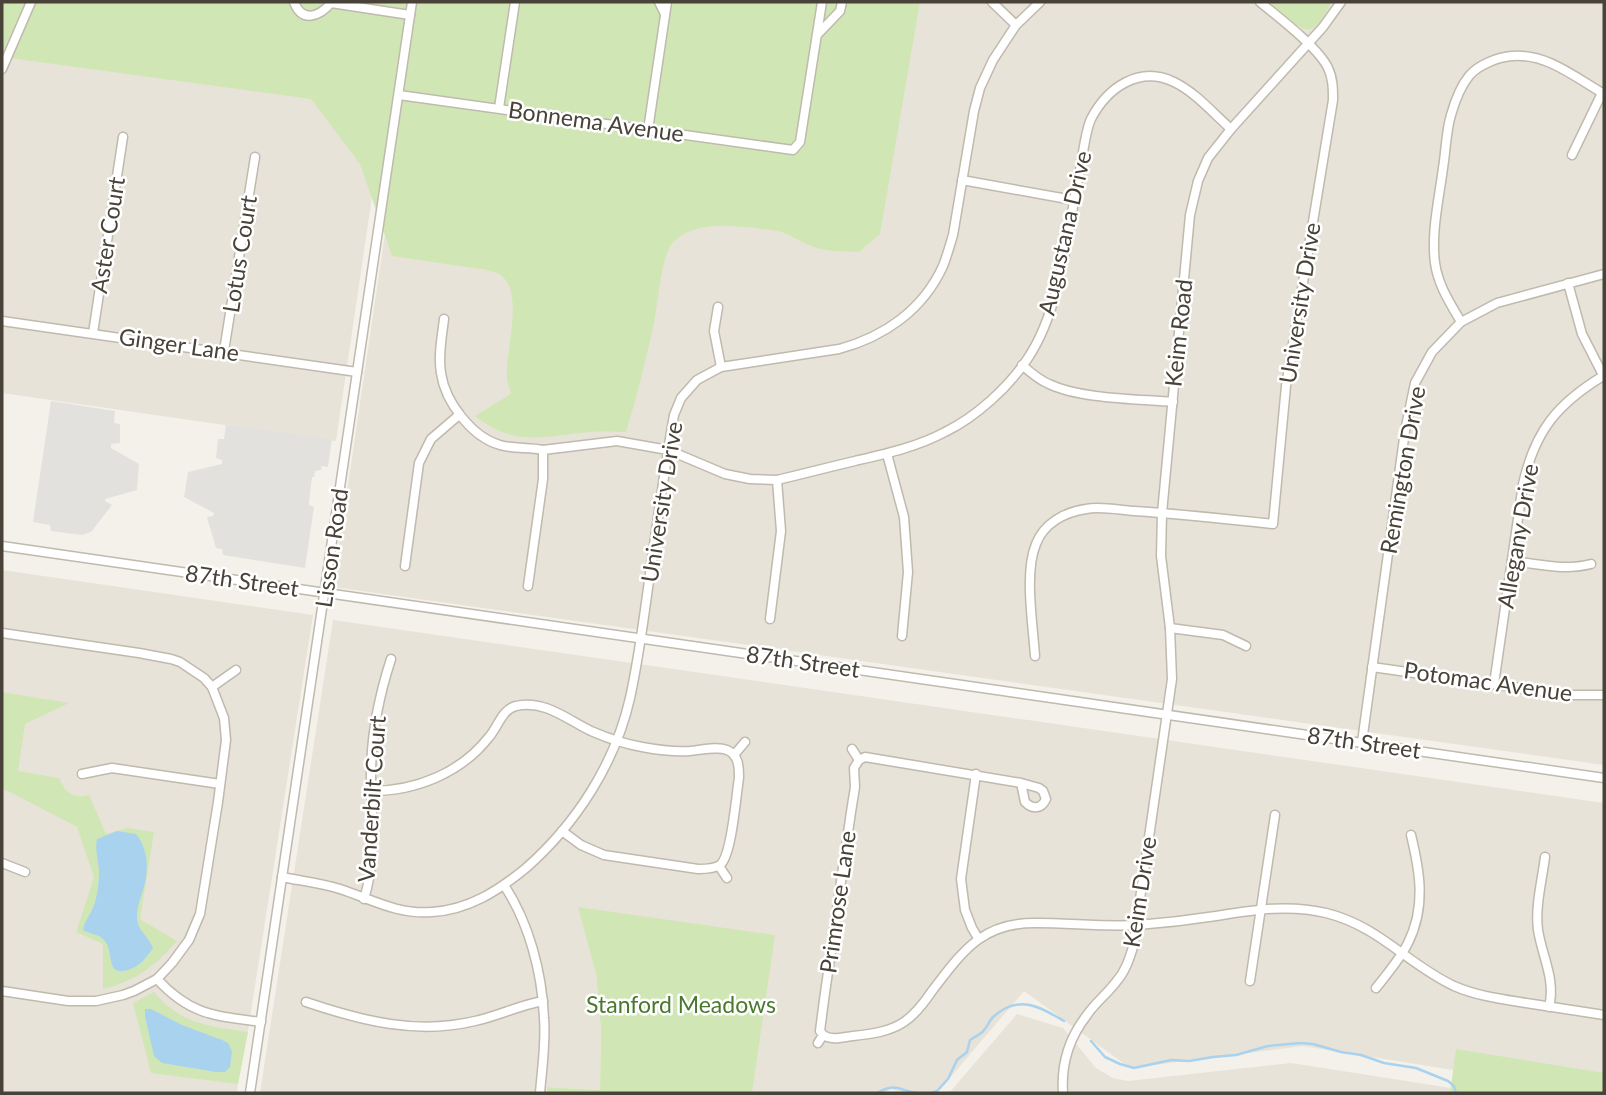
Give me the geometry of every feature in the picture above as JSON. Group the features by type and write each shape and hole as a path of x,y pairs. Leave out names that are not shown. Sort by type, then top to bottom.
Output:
{"street":[{"path":"2,69 31,2"},
{"path":"295,2 299,12 308,16 318,15 331,2 410,15"},
{"name":"Lisson Road","path":"250,1093 412,2"},
{"path":"499,108 515,2"},
{"path":"659,2 665,15"},
{"path":"648,130 667,2"},
{"path":"817,35 822,2"},
{"path":"817,35 840,11 842,2"},
{"path":"992,2 1016,25"},
{"name":"University Drive","path":"282,877 329,886 403,911 440,912 471,904 492,894 535,859 562,831 594,786 616,740 630,700 668,450 674,415 681,398 697,380 721,367 839,349 865,341 890,328 918,304 943,267 953,235 980,88 993,60 1016,25 1040,2"},
{"name":"University Drive","path":"1163,513 1273,524 1286,386 1333,100 1333,85 1328,68 1320,55 1260,2"},
{"name":"Keim Road","path":"1167,714 1172,679 1170,628 1161,556 1163,513 1190,215 1198,181 1209,158 1231,129 1330,19 1341,2"},
{"name":"Bonnema Avenue","path":"399,95 793,150 800,142 817,35"},
{"path":"1461,322 1443,291 1435,266 1433,240 1450,117 1459,92 1470,75 1498,59 1512,56 1533,57 1552,63 1603,93 1572,155"},
{"name":"Augustana Drive","path":"459,415 477,432 498,445 543,450 617,441 668,450 725,474 750,479 777,480 887,454 924,442 947,432 996,396 1029,357 1043,331 1061,271 1090,121 1105,97 1120,85 1135,79 1150,76 1172,81 1197,98 1231,129"},
{"name":"Aster Court","path":"93,333 123,137"},
{"name":"Lotus Court","path":"224,351 255,157"},
{"path":"962,180 1073,200"},
{"name":"Remington Drive","path":"1362,742 1405,431 1415,383 1432,352 1461,322 1497,303 1604,274"},
{"path":"1568,283 1582,334 1604,376"},
{"path":"718,307 714,331 721,367"},
{"path":"405,566 419,463 432,439 459,415 450,400 441,373 444,319"},
{"name":"Ginger Lane","path":"2,321 356,372"},
{"path":"1022,365 1034,376 1062,389 1100,396 1173,402"},
{"name":"Allegany Drive","path":"1494,684 1526,469 1545,426 1581,389 1604,376"},
{"path":"528,586 543,479 543,450"},
{"path":"887,454 904,517 908,572 902,636"},
{"path":"770,619 781,531 777,480"},
{"path":"1035,656 1031,563 1037,541 1048,526 1067,514 1088,508 1163,513"},
{"name":"87th Street","path":"2,546 1604,778"},
{"path":"1512,561 1565,568 1591,564"},
{"path":"1170,628 1223,635 1246,646"},
{"path":"2,633 171,659 187,666 212,687 222,710 226,740 205,888 197,923 180,954 157,979 123,995 96,1001 68,1001 2,991"},
{"name":"Vanderbilt Court","path":"364,899 373,853 372,747 380,696 391,659"},
{"name":"Potomac Avenue","path":"1372,667 1569,695 1604,695"},
{"path":"212,687 236,670"},
{"path":"371,791 414,786 451,770 476,752 490,737 507,710 527,705 556,712 588,729 634,745 687,751 722,749 733,755 738,763 739,778 727,854 719,866 698,869 604,855 581,845 562,831"},
{"name":"Keim Drive","path":"1063,1093 1062,1075 1068,1050 1086,1016 1123,973 1133,947 1167,714"},
{"path":"733,755 745,742"},
{"path":"852,749 859,760 871,757 1021,783"},
{"name":"Primrose Lane","path":"823,1035 820,1031 821,1021 855,787 854,768 859,760"},
{"path":"82,774 112,768 220,784"},
{"path":"976,774 961,879 965,910 978,938"},
{"path":"1250,981 1275,816"},
{"path":"1376,988 1408,943 1416,919 1420,886 1410,835"},
{"path":"1545,857 1538,919 1540,940 1551,982 1549,1007"},
{"path":"2,863 24,872"},
{"path":"719,866 727,877"},
{"path":"504,885 526,928 541,982 544,1032 540,1093"},
{"path":"818,1043 823,1035 830,1038 871,1034 905,1021 920,1007 958,957 978,938 995,930 1017,924 1037,923 1136,925 1261,908 1293,908 1328,913 1364,927 1433,974 1471,992 1604,1015"},
{"path":"157,979 181,1001 201,1012 261,1022"},
{"path":"306,1002 370,1021 420,1027 467,1023 543,1002"}],"shaded area":[{"path":"2,2 1268,2 1299,28 1321,19 1332,2 1604,2 1604,765 333,587 403,111 385,109 336,441 2,393"},
{"path":"51,401 115,411 114,423 120,424 120,443 111,444 111,448 139,464 137,490 105,499 112,505 91,532 82,535 51,531 50,525 33,522"},
{"path":"226,425 332,439 328,467 322,466 312,477 309,505 314,507 305,568 223,555 222,549 216,548 207,517 213,516 214,513 184,497 188,472 222,464 222,460 216,458 218,439 224,439"},
{"path":"2,570 313,615 237,1093 2,1093"},
{"path":"333,620 1604,803 1604,1081 1575,1092 1303,1046 1130,1068 1024,991 937,1093 905,1093 891,1089 884,1093 745,1093 579,907 596,974 601,1031 600,1090 547,1087 546,1093 260,1093"},
{"path":"1017,1014 1063,1028 1096,1068 1113,1078 1128,1081 1291,1063 1451,1088 1450,1093 949,1093"}],"green space":[{"path":"2,2 920,2 880,234 859,252 823,249 782,232 747,227 708,227 684,234 674,241 666,257 651,337 626,432 531,438 504,433 475,416 511,394 507,367 513,310 508,285 500,275 487,270 392,256 360,164 311,99 2,57"},
{"path":"1268,2 1332,2 1317,24 1307,30 1295,24"},
{"path":"2,692 69,703 25,724 18,771 59,778 70,794 89,795 106,834 127,828 154,832 140,919 177,941 153,965 125,982 103,989 103,944 76,932 94,877 77,827 2,789"},
{"name":"Stanford Meadows","path":"578,907 775,935 752,1093 547,1093 547,1087 600,1090 601,1031 596,974"},
{"path":"154,992 164,1003 186,1018 248,1032 238,1084 151,1073 133,1003"},
{"path":"1456,1049 1604,1073 1604,1093 1450,1093"}],"water":[{"path":"117,831 136,834 145,852 147,874 137,919 153,948 139,964 132,969 121,971 113,966 104,940 83,930 98,890 97,839"},
{"path":"145,1009 151,1009 182,1025 228,1043 232,1051 230,1067 225,1072 216,1072 162,1063 154,1056"}],"waterway":[{"path":"931,1093 937,1091 948,1079 957,1060 967,1052 970,1040 981,1033 1002,1010 1020,1004 1028,1005 1064,1021"},
{"path":"1091,1041 1105,1057 1134,1068 1171,1060 1189,1061 1236,1055 1268,1046 1313,1044 1384,1063 1416,1068 1448,1081 1454,1086 1456,1093"},
{"path":"877,1093 892,1088 916,1093"}]}
